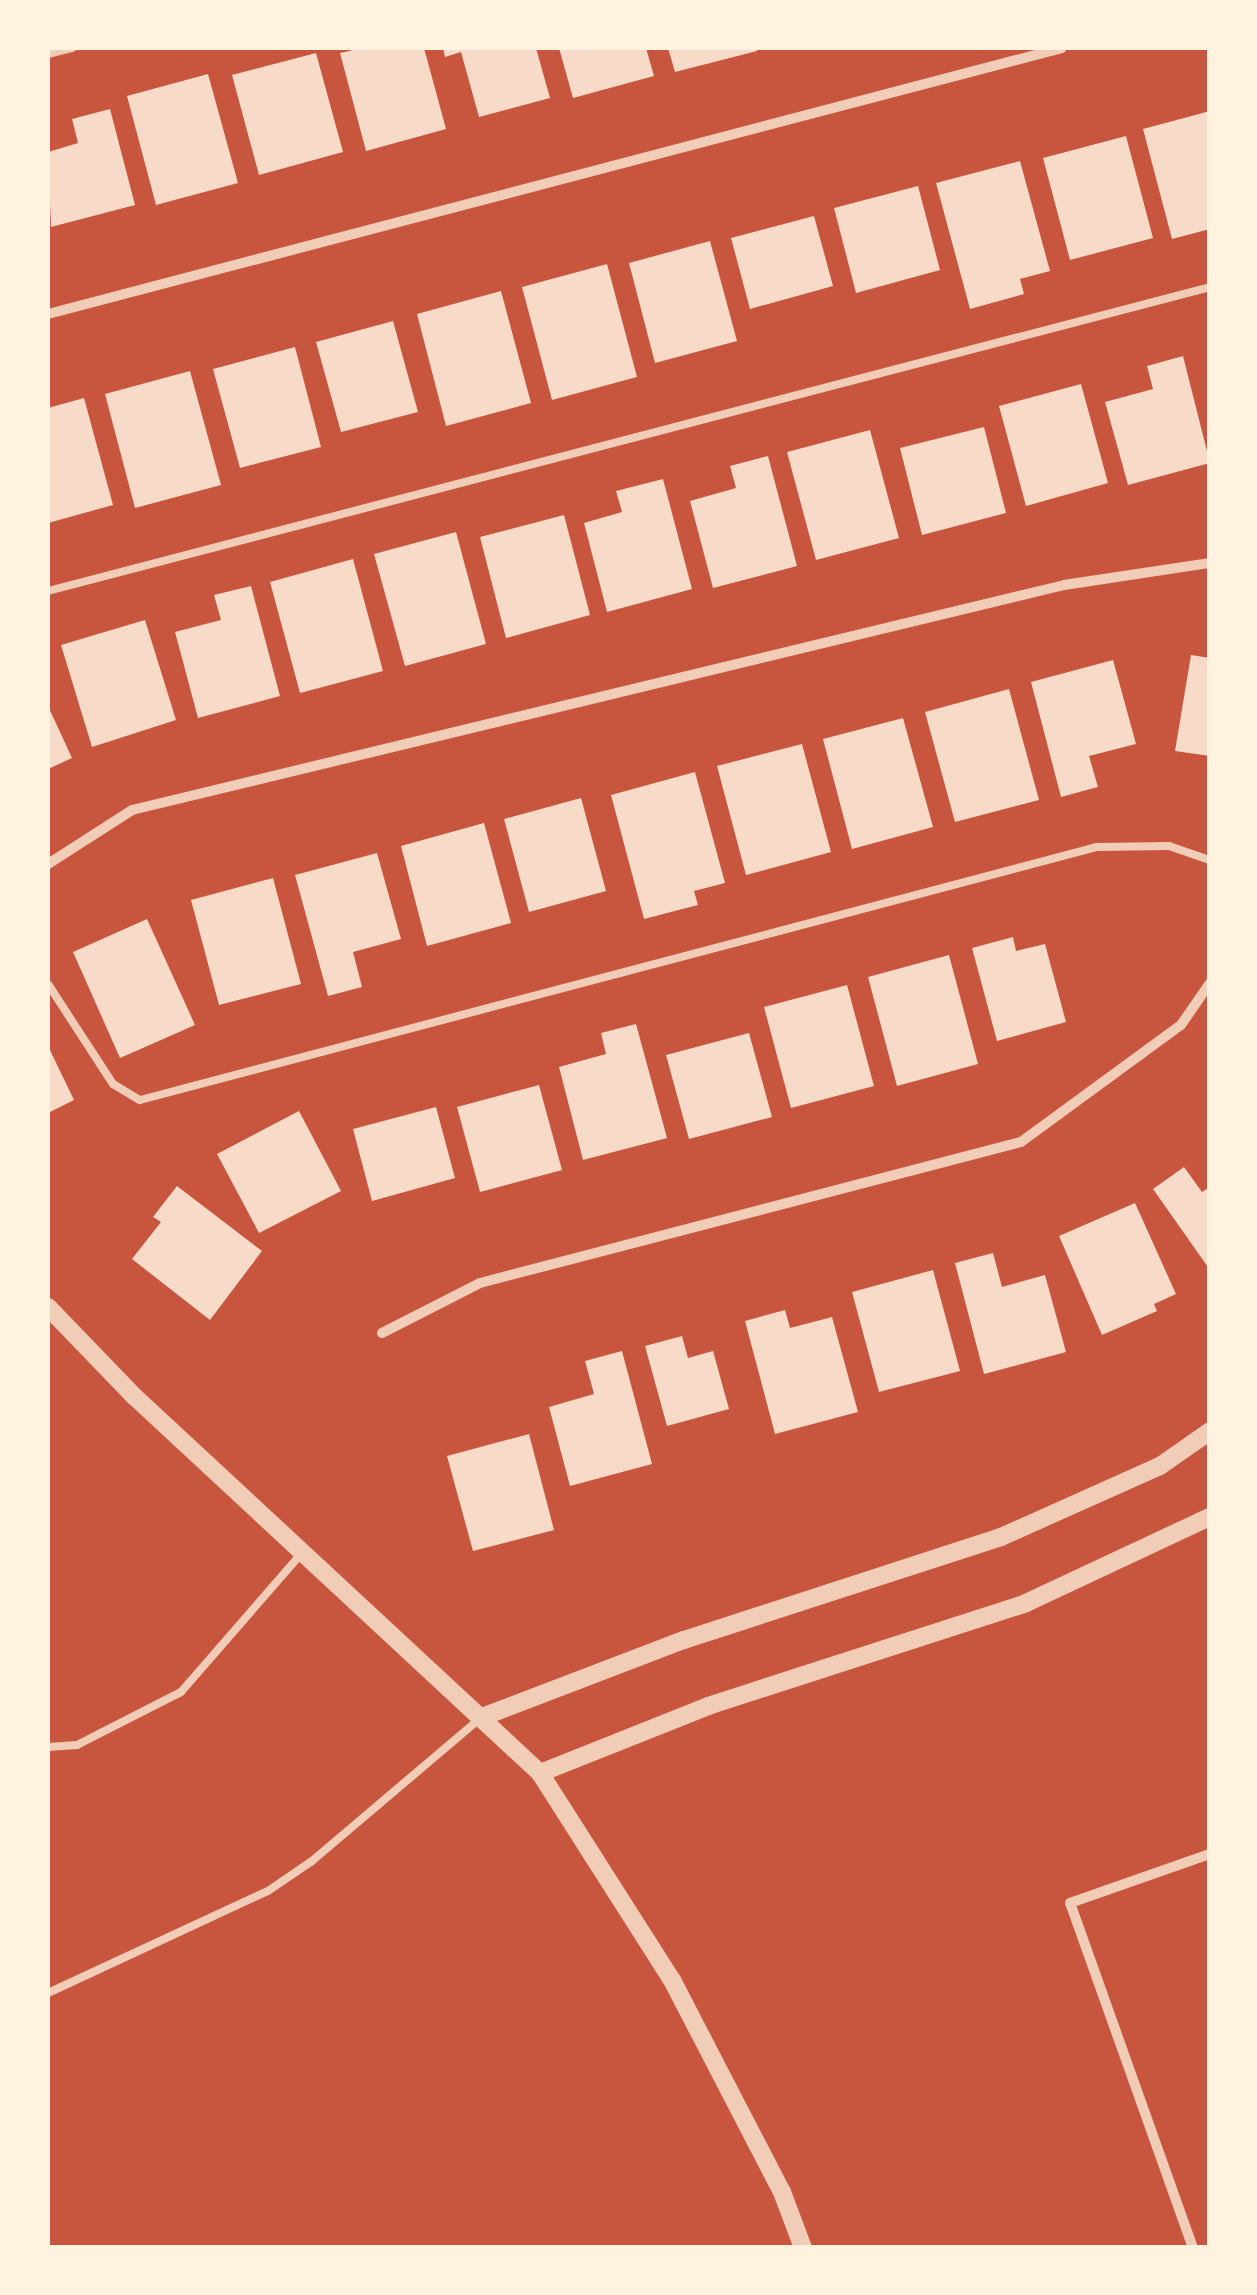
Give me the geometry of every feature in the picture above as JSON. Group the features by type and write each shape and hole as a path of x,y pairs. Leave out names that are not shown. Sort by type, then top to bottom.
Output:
{"street":[{"path":"48,314 1062,48"},
{"path":"48,864 132,810 1064,585 1210,563"},
{"path":"382,1332 480,1283 1022,1142 1181,1025 1210,983"},
{"path":"50,1315 540,1773 672,1980 782,2192 803,2248"},
{"path":"482,1718 684,1640 1001,1537 1160,1466 1210,1431"},
{"path":"540,1773 708,1706 1026,1603 1210,1518"},
{"path":"1193,2248 1070,1903 1210,1854"}],"lane":[{"path":"48,54 72,48"},
{"path":"48,591 340,509 1210,287"},
{"path":"48,984 113,1084 140,1100 1098,847 1170,846 1210,860"},
{"path":"48,1747 77,1745 181,1692 303,1552"},
{"path":"48,1992 268,1891 312,1862 482,1718"}],"building":[{"path":"362,48 424,48 446,129 366,151 340,53"},
{"path":"443,48 536,48 550,98 479,117 461,52 445,57"},
{"path":"559,48 646,48 654,76 573,98"},
{"path":"668,48 756,48 757,51 675,72"},
{"path":"316,53 343,152 259,175 232,75"},
{"path":"208,74 238,183 156,205 127,96"},
{"path":"110,109 135,205 51,227 48,152 78,143 72,119"},
{"path":"1210,111 1210,229 1172,239 1143,129"},
{"path":"1126,136 1153,238 1070,260 1043,158"},
{"path":"1020,161 1050,271 1020,279 1024,294 970,309 936,183"},
{"path":"918,186 940,270 856,293 834,208"},
{"path":"814,216 833,286 750,309 731,238"},
{"path":"710,241 737,341 655,363 629,263"},
{"path":"607,264 637,377 552,400 522,287"},
{"path":"501,291 531,403 446,426 417,314"},
{"path":"393,321 418,412 341,432 316,342"},
{"path":"295,347 321,447 240,468 213,369"},
{"path":"1183,356 1210,463 1128,485 1105,402 1153,389 1147,366"},
{"path":"190,371 221,485 135,508 105,394"},
{"path":"1081,384 1108,483 1026,506 999,406"},
{"path":"84,398 113,505 48,523 48,408"},
{"path":"984,427 1006,513 922,535 900,448"},
{"path":"870,430 899,538 816,560 787,452"},
{"path":"768,456 797,566 713,588 690,501 736,488 730,466"},
{"path":"663,479 692,589 607,612 584,523 622,512 616,491"},
{"path":"564,515 590,615 506,638 480,537"},
{"path":"456,532 486,644 405,666 374,554"},
{"path":"353,559 383,671 300,693 270,582"},
{"path":"251,586 280,696 198,718 175,632 221,620 214,595"},
{"path":"145,620 176,720 92,747 61,645"},
{"path":"1191,655 1210,658 1210,756 1175,751"},
{"path":"1113,660 1136,744 1089,756 1098,787 1061,797 1031,682"},
{"path":"1009,689 1039,800 955,822 925,712"},
{"path":"48,706 72,758 48,769"},
{"path":"903,718 933,827 852,849 823,739"},
{"path":"802,744 831,852 746,875 717,766"},
{"path":"695,772 725,883 694,891 698,905 644,919 611,795"},
{"path":"581,798 606,891 529,912 504,819"},
{"path":"484,823 511,923 427,946 401,846"},
{"path":"377,853 401,939 353,952 362,987 328,996 295,875"},
{"path":"273,878 301,984 219,1005 191,900"},
{"path":"147,919 195,1025 120,1058 73,952"},
{"path":"1013,937 1016,951 1045,944 1066,1022 997,1041 972,948"},
{"path":"949,955 978,1064 897,1086 868,977"},
{"path":"847,985 874,1086 791,1108 764,1007"},
{"path":"636,1024 667,1138 583,1160 559,1067 606,1054 601,1033"},
{"path":"749,1033 772,1117 689,1139 666,1055"},
{"path":"48,1046 74,1100 48,1113"},
{"path":"539,1085 562,1170 480,1192 457,1107"},
{"path":"436,1107 455,1178 372,1201 353,1129"},
{"path":"299,1111 341,1191 259,1233 217,1154"},
{"path":"1184,1167 1202,1192 1210,1187 1210,1270 1153,1189"},
{"path":"177,1186 262,1251 210,1320 132,1259 161,1222 153,1217"},
{"path":"1135,1203 1176,1294 1154,1304 1157,1311 1102,1335 1059,1236"},
{"path":"993,1253 1002,1287 1045,1275 1066,1352 984,1374 955,1263"},
{"path":"933,1270 960,1371 879,1392 852,1292"},
{"path":"785,1310 790,1328 832,1317 858,1412 775,1434 745,1321"},
{"path":"682,1336 688,1358 713,1351 729,1409 667,1426 645,1346"},
{"path":"622,1351 652,1464 570,1486 549,1407 594,1394 585,1361"},
{"path":"529,1434 554,1530 473,1551 447,1456"}]}
